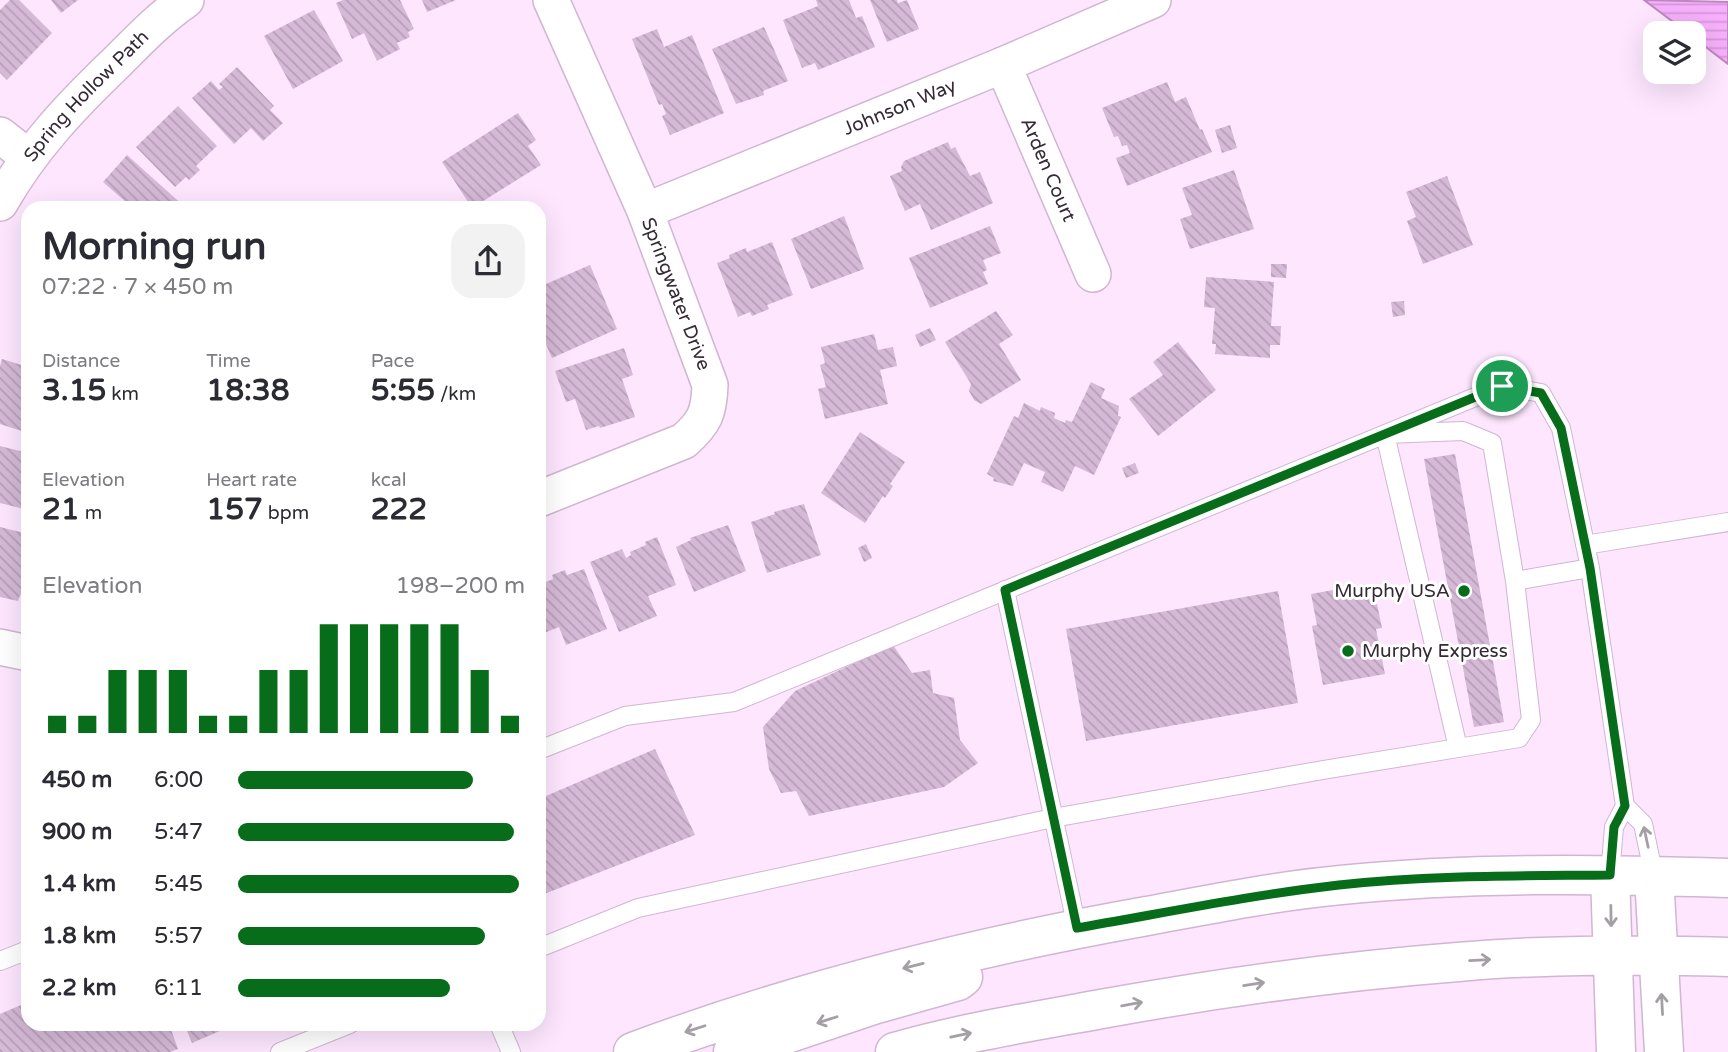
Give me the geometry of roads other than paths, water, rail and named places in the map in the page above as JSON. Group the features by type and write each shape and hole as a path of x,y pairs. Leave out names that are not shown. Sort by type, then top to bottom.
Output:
{"main road":[{"path":"1610,875 1616,1052"},
{"path":"633,1052 751,1011 866,978 1077,928 1239,899 1340,885 1456,877 1610,875 1728,878"},
{"path":"1654,876 1664,1052"},
{"path":"733,1052 873,1005 958,981 998,945"},
{"path":"895,1052 940,1039 1011,1025 1287,979 1460,961 1611,956 1728,957"}],"street":[{"name":"Spring Hollow Path","path":"0,203 28,157 77,101 145,35 186,0"},
{"name":"Springwater Drive","path":"546,496 684,441 700,427 709,408 710,385 645,211 551,0"},
{"name":"Johnson Way","path":"645,211 1003,65 1153,0"},
{"name":"Arden Court","path":"1003,65 1093,274"},
{"path":"0,135 28,157"},
{"path":"0,647 21,652"}],"lane":[{"path":"546,747 625,716 734,702 1502,386 1541,393 1561,428 1590,568 1625,806 1614,827 1610,875"},
{"path":"546,945 638,908 1053,818 1323,769 1519,738 1531,720 1515,581 1492,443 1464,431 1385,434"},
{"path":"1385,434 1458,748"},
{"path":"1585,545 1728,522"},
{"path":"1515,581 1590,568"},
{"path":"1005,590 1077,928"},
{"path":"1625,806 1643,824 1654,876"},
{"path":"0,961 21,953"},
{"path":"280,1052 332,1031"},
{"path":"502,1031 511,1052"}],"place":[{"name":"Murphy USA","path":"1464,591"},
{"name":"Murphy Express","path":"1348,651"}]}
